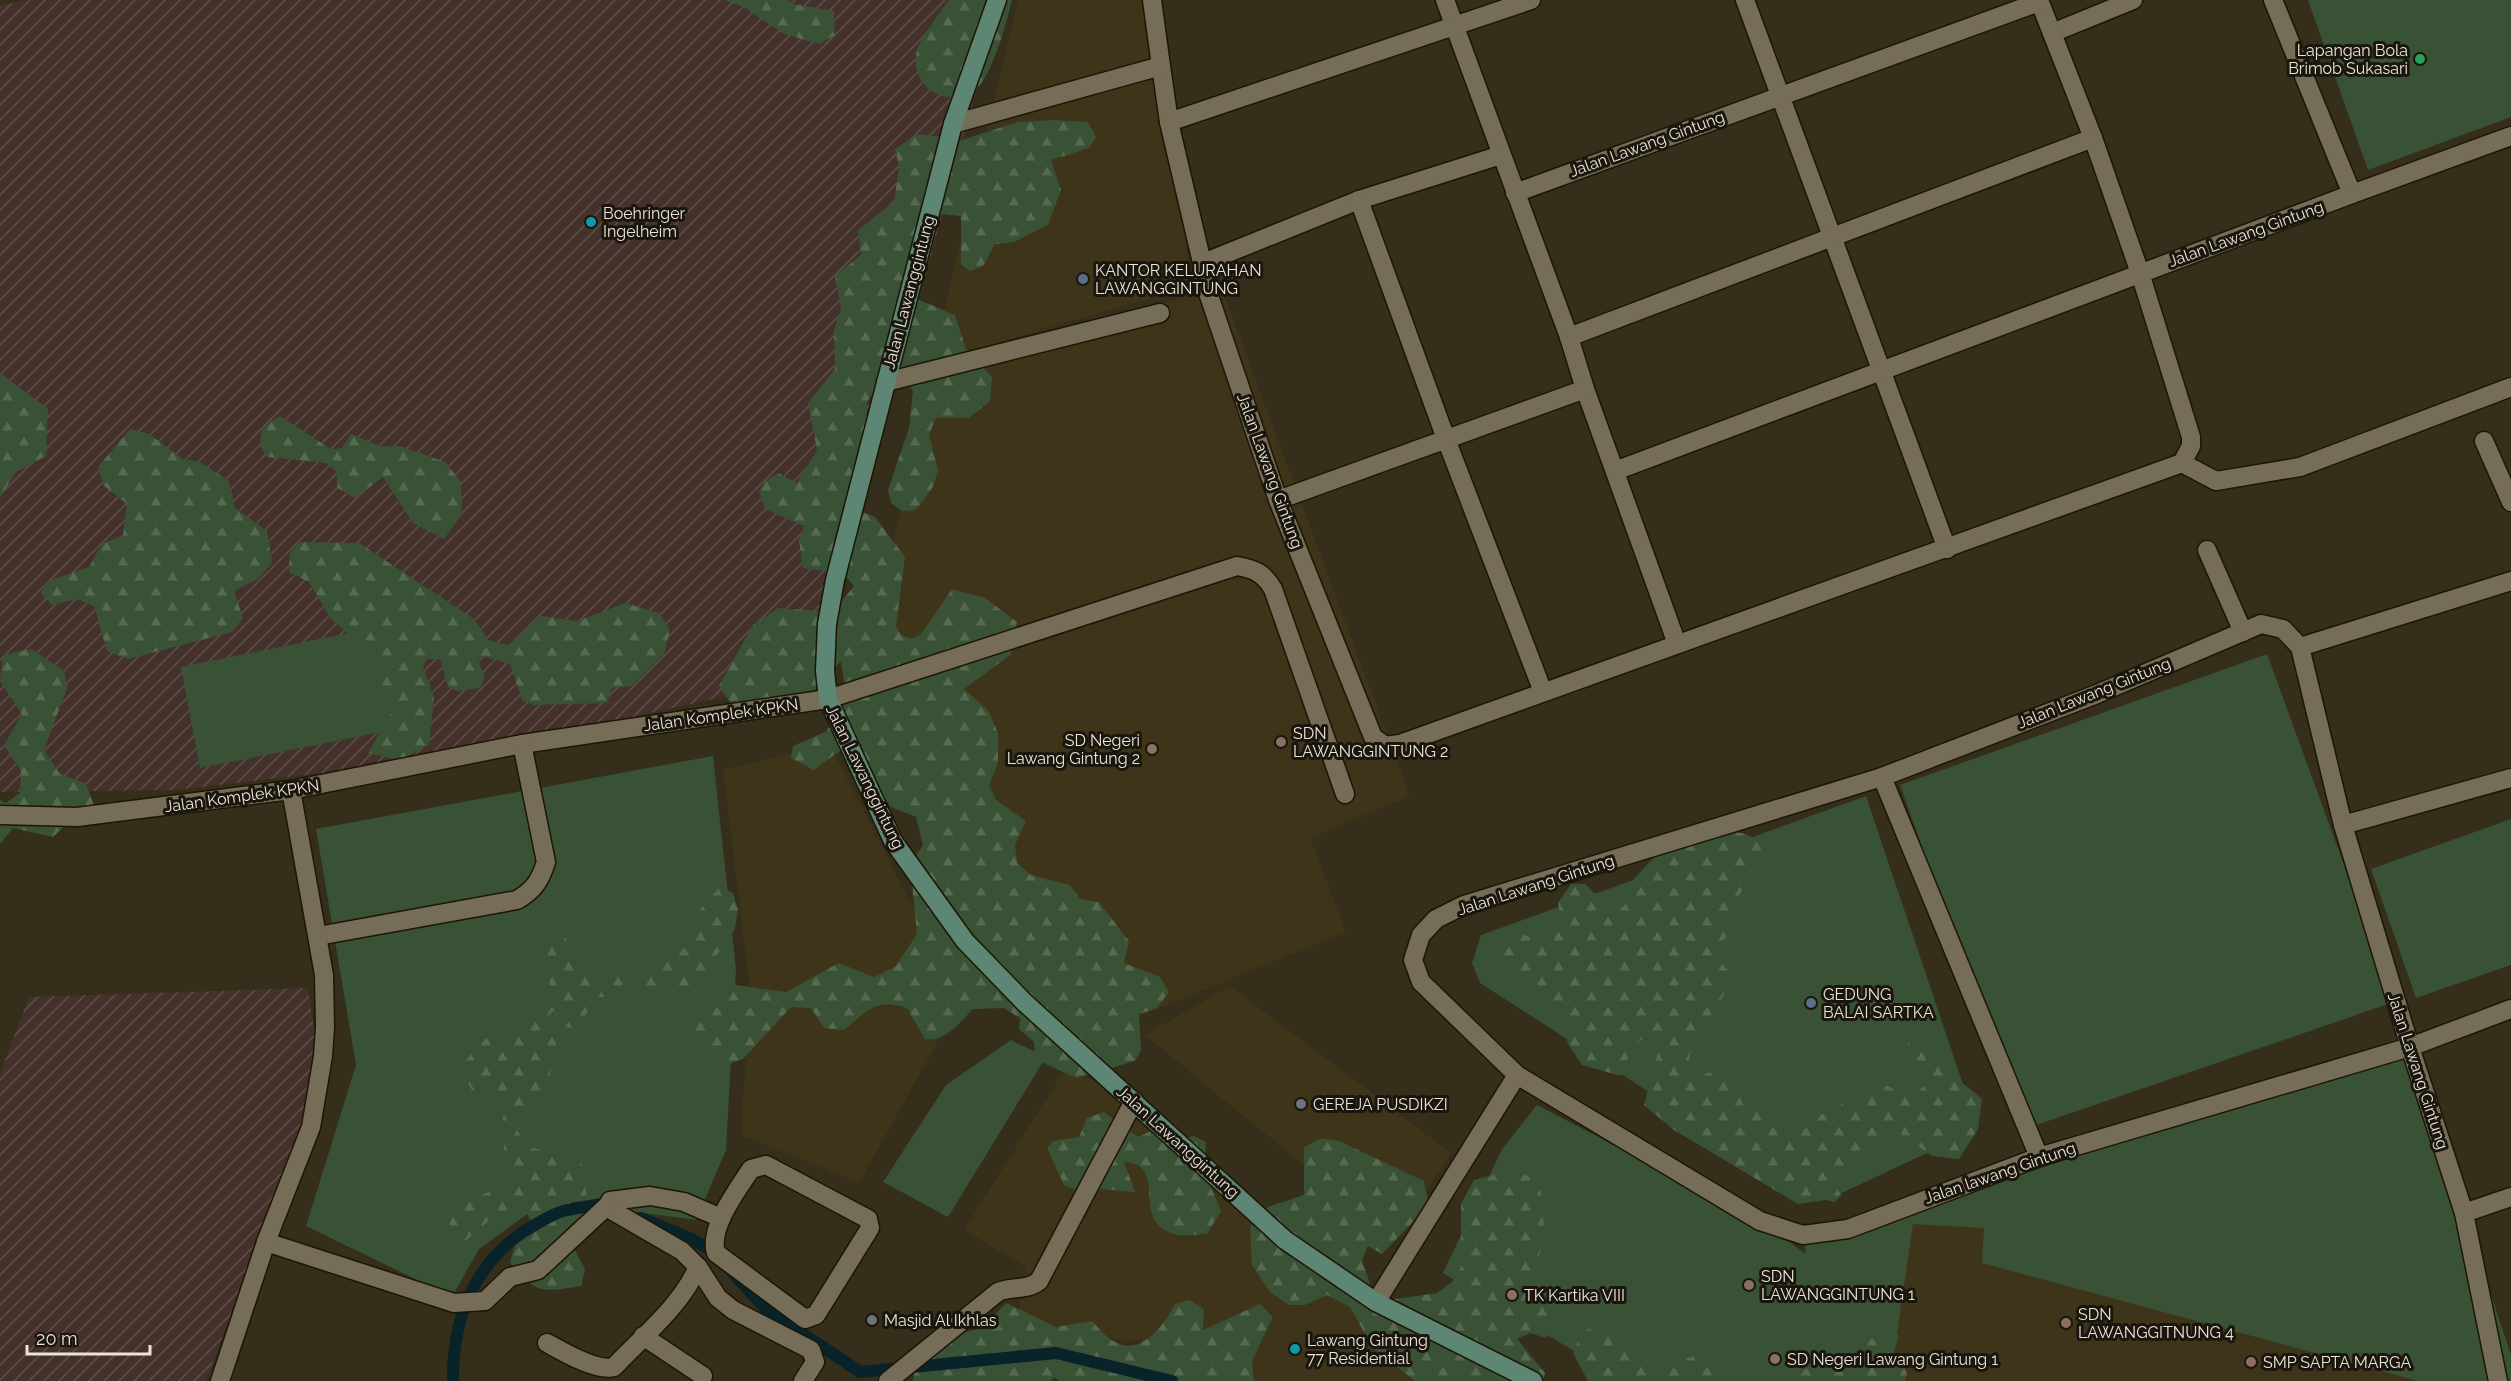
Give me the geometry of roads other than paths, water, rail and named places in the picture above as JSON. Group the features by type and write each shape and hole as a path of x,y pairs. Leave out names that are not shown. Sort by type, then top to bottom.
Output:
{"main road":[{"name":"Jalan Lawanggintung","path":"997,0 953,124 835,580 827,624 825,670 828,699 893,841 965,941 1024,1002 1285,1240 1376,1302 1533,1381"}],"street":[{"name":"Jalan Lawang Gintung","path":"1152,0 1169,122 1203,267 1202,275 1278,500 1373,737 1385,746 1400,744 2182,463 2191,446 2191,437 2140,273 2093,138 2039,1 1515,193"},
{"path":"1445,0 1569,337 1585,389 1677,644"},
{"path":"1169,122 1531,0"},
{"path":"1745,0 1947,549"},
{"path":"2052,33 2133,0"},
{"path":"2273,0 2352,195"},
{"path":"953,124 1161,66"},
{"name":"Jalan Lawang Gintung","path":"1615,471 2511,136"},
{"path":"1569,337 2093,138"},
{"path":"1203,267 1208,261 1359,200 1501,155"},
{"path":"1359,200 1446,439 1543,692"},
{"path":"886,382 1160,314"},
{"path":"2182,463 2216,481 2300,467 2511,387"},
{"path":"1278,500 1585,389"},
{"path":"2484,441 2511,502"},
{"path":"2207,550 2243,632"},
{"name":"Jalan Komplek KPKN","path":"0,815 77,817 291,790 522,744 828,699 1237,566 1253,569 1266,577 1273,589 1345,794"},
{"path":"2300,647 2511,581"},
{"name":"Jalan Lawang Gintung","path":"1517,1075 1421,982 1413,960 1421,935 1436,919 1464,905 1882,777 2097,694 2260,624 2272,625 2283,629 2300,647 2343,825 2410,1047 2464,1213 2498,1381"},
{"path":"318,936 517,900 530,892 541,879 546,862 522,744"},
{"name":"Jalan Lawang Gintung","path":"1882,777 2039,1157"},
{"path":"2343,825 2511,778"},
{"path":"220,1381 266,1242 311,1127 326,1027 324,975 291,790"},
{"name":"Jalan lawang Gintung","path":"1517,1075 1760,1221 1803,1235 1848,1229 2039,1157 2410,1047 2511,1009"},
{"path":"1376,1302 1517,1075"},
{"path":"888,1381 998,1292 1007,1288 1032,1287 1039,1281 1134,1101"},
{"path":"766,1165 868,1219 870,1228 816,1315 805,1319 716,1253 714,1247 721,1218 751,1169 766,1165"},
{"path":"266,1242 454,1303 485,1301 510,1277 538,1270 608,1204 650,1196 684,1202 721,1218"},
{"path":"2464,1213 2511,1197"},
{"path":"608,1204 682,1251 698,1267 718,1298 733,1310 811,1350 815,1362 803,1381"},
{"path":"547,1343 576,1358 606,1369 614,1367 669,1311 693,1279 698,1267"},
{"path":"643,1336 701,1379"}],"waterway":[{"path":"453,1381 457,1333 464,1310 484,1269 517,1236 538,1223 563,1211 609,1203"},
{"path":"641,1218 701,1244 718,1257"},
{"path":"732,1272 765,1308 860,1372 1056,1353 1172,1381"}],"place":[{"name":"Lapangan Bola Brimob Sukasari","path":"2420,59"},
{"name":"Boehringer Ingelheim","path":"591,222"},
{"name":"KANTOR KELURAHAN LAWANGGINTUNG","path":"1083,279"},
{"name":"SDN LAWANGGINTUNG 2","path":"1281,742"},
{"name":"SD Negeri Lawang Gintung 2","path":"1152,749"},
{"name":"GEDUNG BALAI SARTKA","path":"1811,1003"},
{"name":"GEREJA PUSDIKZI","path":"1301,1104"},
{"name":"SDN LAWANGGINTUNG 1","path":"1749,1285"},
{"name":"TK Kartika VIII","path":"1512,1295"},
{"name":"Masjid Al Ikhlas","path":"872,1320"},
{"name":"SDN LAWANGGITNUNG 4","path":"2066,1323"},
{"name":"Lawang Gintung 77 Residential","path":"1295,1349"},
{"name":"SD Negeri Lawang Gintung 1","path":"1775,1359"},
{"name":"SMP SAPTA MARGA","path":"2251,1362"}]}
